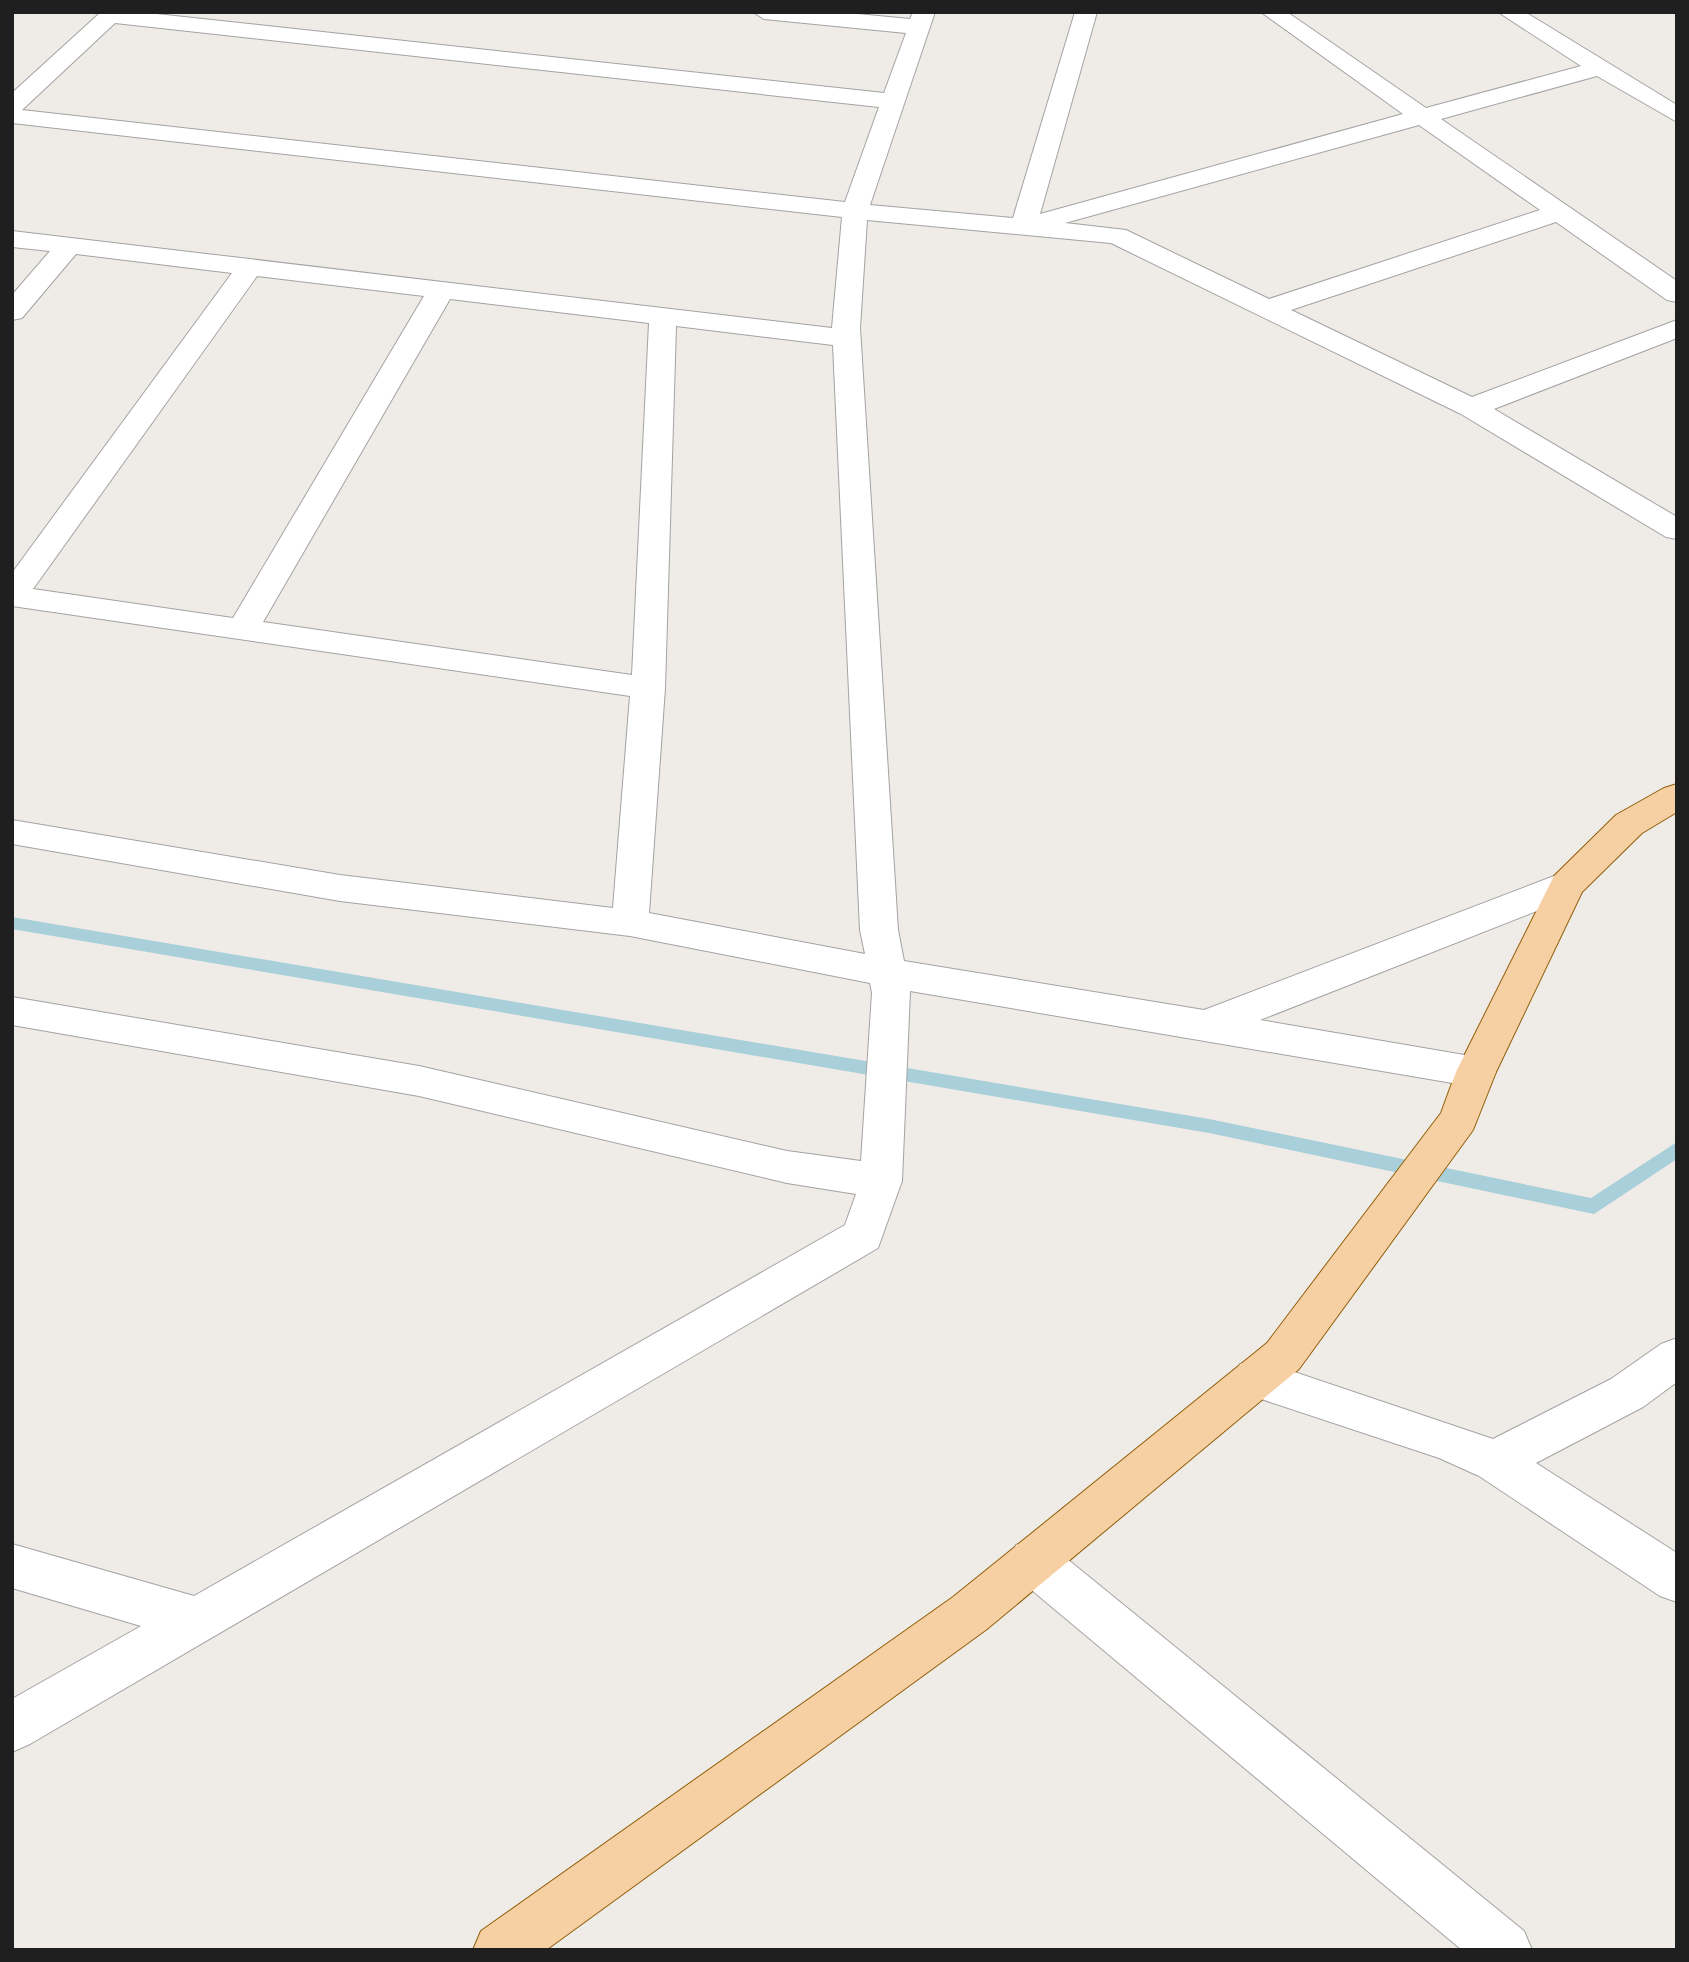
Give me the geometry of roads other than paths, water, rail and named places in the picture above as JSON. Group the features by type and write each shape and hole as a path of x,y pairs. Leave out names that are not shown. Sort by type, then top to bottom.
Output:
{"main road":[{"path":"500,1950 970,1612 1270,1367 1459,1119 1476,1072 1567,885 1629,824 1677,796"}],"street":[{"path":"12,1727 863,1236 881,1181 889,983 879,930 847,338 855,211 921,20 764,12"},
{"path":"1023,227 1086,12"},
{"path":"1272,12 1677,294"},
{"path":"1509,12 1677,115"},
{"path":"12,106 112,14 893,101"},
{"path":"1023,227 1599,68"},
{"path":"12,116 855,211 1117,236 1471,408 1677,530"},
{"path":"1267,309 1560,212"},
{"path":"12,239 847,338"},
{"path":"12,312 70,245"},
{"path":"250,267 12,596 648,688"},
{"path":"243,629 442,289"},
{"path":"630,923 648,688 663,316"},
{"path":"1471,408 1677,328"},
{"path":"12,832 340,888 630,923 889,983 1206,1025 1476,1072"},
{"path":"1206,1025 1567,885"},
{"path":"12,1011 419,1081 787,1167 881,1181"},
{"path":"1495,1461 1626,1393 1677,1357"},
{"path":"1270,1367 1495,1461 1677,1580"},
{"path":"1033,1561 1504,1950"},
{"path":"12,1566 196,1619"}],"waterway":[{"path":"12,923 1209,1126 1594,1206 1677,1149"}]}
